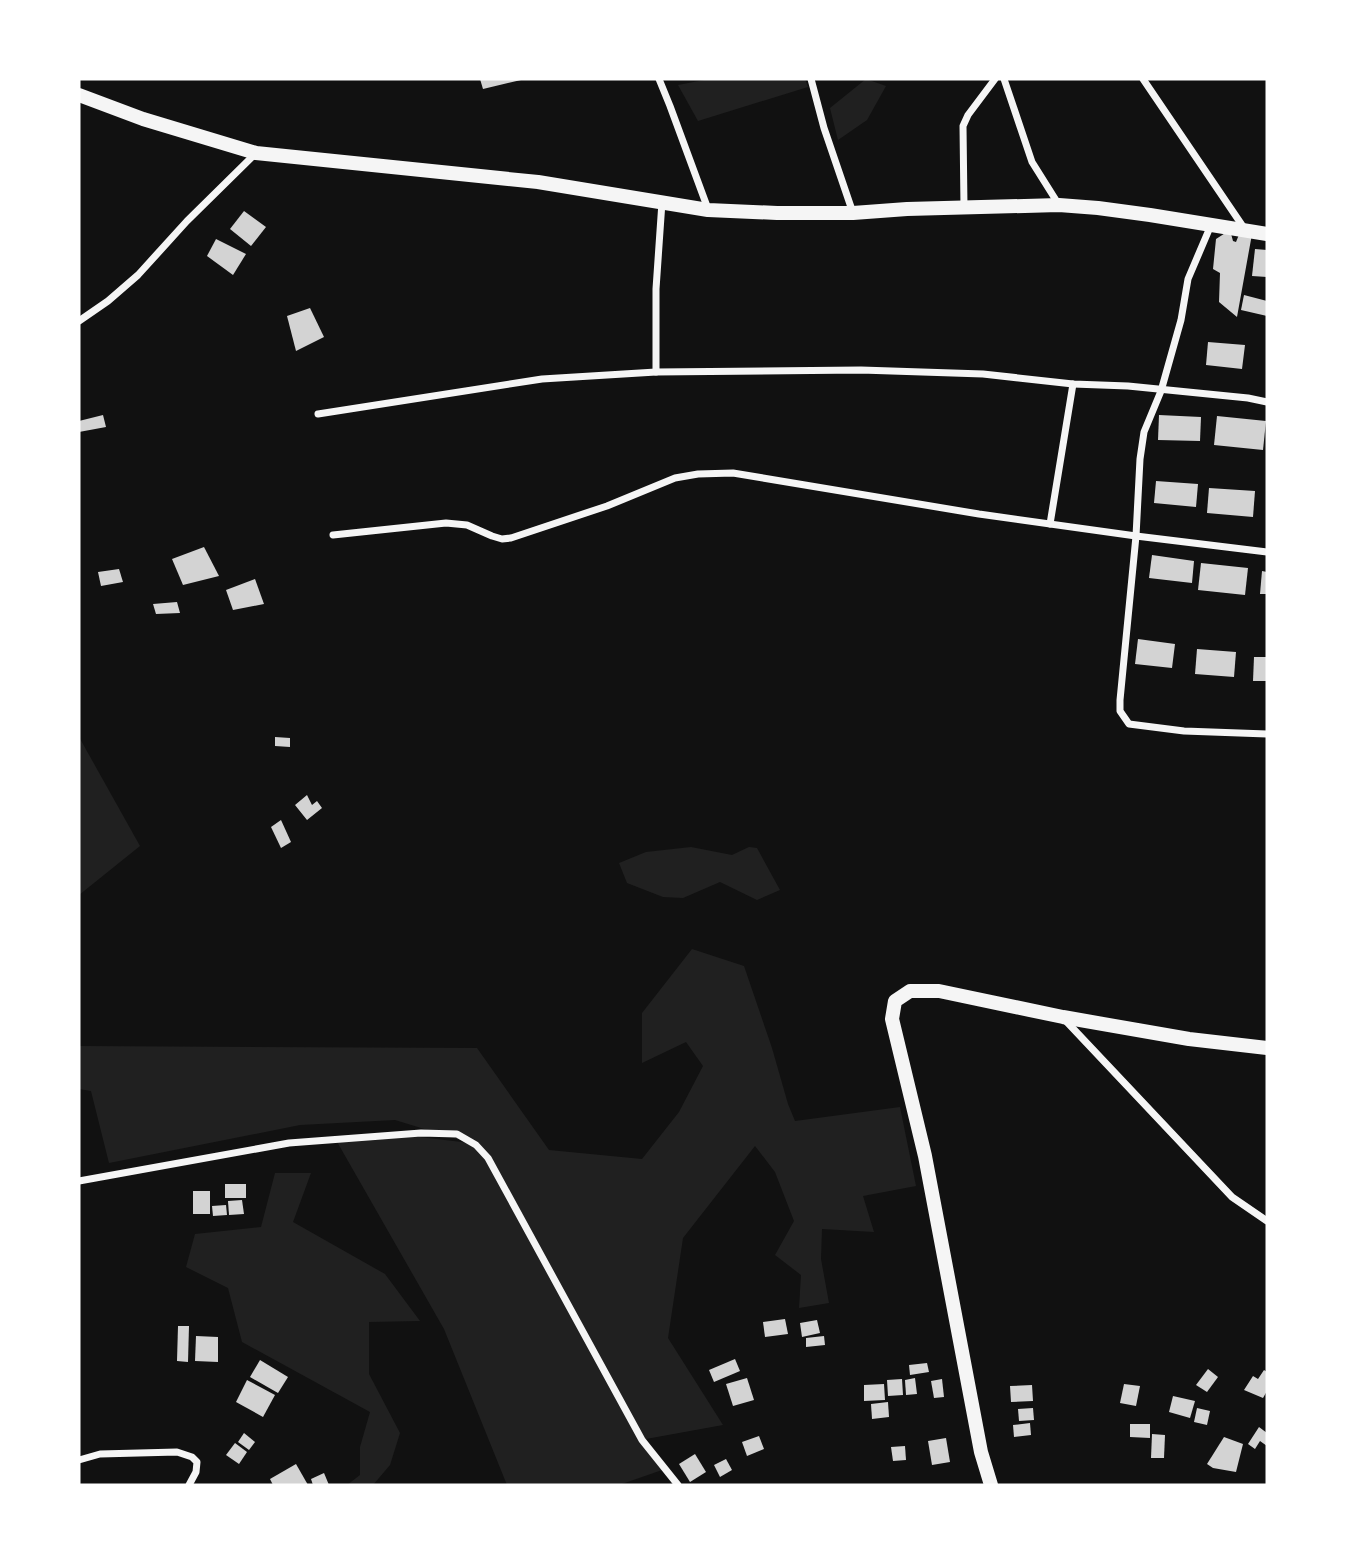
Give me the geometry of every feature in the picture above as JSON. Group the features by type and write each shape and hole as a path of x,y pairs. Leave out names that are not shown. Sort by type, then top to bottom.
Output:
{"main road":[{"path":"79,94 143,119 256,153 538,182 708,210 853,214 907,209 1059,205 1111,209 1267,234"},
{"path":"991,1485 974,1418 925,1156 892,1019 895,1001 910,991 940,991 1063,1017 1189,1039 1267,1048"}],"street":[{"path":"659,79 708,210"},
{"path":"811,79 824,128 853,214"},
{"path":"964,208 963,126 995,79"},
{"path":"1004,79 1032,162 1059,205"},
{"path":"1143,79 1246,232"},
{"path":"79,321 138,275 187,221 256,153"},
{"path":"656,372 656,289 662,202"},
{"path":"1212,225 1188,279 1181,320 1161,391 1144,432 1120,712 1129,724 1184,731 1267,734"},
{"path":"318,414 542,379 656,372 861,369 983,374 1073,384 1128,386 1267,402"},
{"path":"1050,524 1073,384"},
{"path":"333,535 446,523 467,525 502,539 511,538 607,506 675,478 733,473 979,514 1267,552"},
{"path":"1063,1017 1232,1197 1267,1221"},
{"path":"79,1181 289,1143 421,1133 457,1134 476,1145 488,1158 642,1440 678,1485"},
{"path":"79,1460 100,1454 177,1452 192,1457 197,1462 196,1472 189,1485"}],"shaded area":[{"path":"709,79 805,79 808,87 698,121 678,85"},
{"path":"866,79 886,86 867,120 838,140 830,108"},
{"path":"79,737 140,846 79,895"},
{"path":"691,847 732,855 749,847 757,848 780,890 757,900 720,882 683,898 663,897 627,883 619,863 646,852"},
{"path":"692,949 744,966 795,1121 900,1107 916,1186 863,1196 874,1232 822,1229 821,1259 829,1303 799,1308 801,1275 775,1255 794,1221 775,1172 755,1146 683,1238 668,1338 723,1425 646,1439 665,1469 619,1485 507,1485 444,1329 336,1140 402,1135 470,1143 395,1120 300,1125 109,1163 91,1091 79,1089 79,1046 477,1048 549,1150 642,1159 679,1112 703,1066 686,1042 642,1063 642,1013"},
{"path":"275,1173 311,1173 293,1222 385,1274 420,1321 369,1322 369,1374 400,1433 390,1465 373,1485 347,1485 360,1475 360,1447 370,1412 242,1342 228,1288 186,1267 195,1234 261,1227"}],"building":[{"path":"480,79 521,79 521,80 483,89"},
{"path":"244,211 266,227 251,246 230,229"},
{"path":"1230,230 1233,241 1236,242 1240,232 1252,234 1237,317 1219,302 1220,273 1213,269 1216,239"},
{"path":"216,239 246,254 233,275 207,256"},
{"path":"1255,249 1267,250 1267,277 1252,276"},
{"path":"1244,295 1267,301 1267,316 1241,310"},
{"path":"310,308 324,337 296,351 287,316"},
{"path":"1208,342 1245,345 1242,369 1206,365"},
{"path":"103,415 106,427 79,432 79,421"},
{"path":"1159,415 1201,417 1200,441 1158,440"},
{"path":"1217,416 1266,421 1263,450 1214,445"},
{"path":"1156,481 1198,484 1196,507 1154,503"},
{"path":"1209,488 1255,491 1253,517 1207,513"},
{"path":"204,547 219,576 183,585 172,559"},
{"path":"1152,555 1194,561 1192,583 1149,578"},
{"path":"1201,563 1248,568 1245,595 1198,590"},
{"path":"119,569 123,582 101,586 98,572"},
{"path":"1262,571 1267,572 1267,594 1260,594"},
{"path":"255,579 264,604 233,610 226,590"},
{"path":"177,602 180,613 156,614 153,604"},
{"path":"1138,639 1175,644 1172,668 1135,664"},
{"path":"1197,649 1236,652 1234,677 1195,674"},
{"path":"1254,657 1267,657 1267,681 1253,681"},
{"path":"275,737 290,738 290,747 275,746"},
{"path":"307,795 312,805 317,801 322,808 307,820 295,805"},
{"path":"281,820 291,842 281,848 271,827"},
{"path":"225,1184 246,1184 246,1198 225,1198"},
{"path":"193,1191 210,1191 210,1214 193,1214"},
{"path":"242,1200 244,1214 229,1215 228,1201"},
{"path":"226,1205 227,1215 213,1216 212,1206"},
{"path":"785,1319 788,1334 765,1337 763,1322"},
{"path":"817,1320 820,1333 802,1337 800,1323"},
{"path":"178,1326 189,1326 188,1362 177,1361"},
{"path":"196,1336 218,1337 218,1362 195,1361"},
{"path":"824,1336 825,1345 806,1347 806,1338"},
{"path":"735,1359 740,1371 714,1382 709,1370"},
{"path":"260,1360 288,1377 278,1393 250,1377"},
{"path":"927,1363 929,1372 910,1375 909,1365"},
{"path":"1208,1369 1218,1377 1207,1392 1196,1385"},
{"path":"1264,1370 1267,1372 1267,1391 1263,1398 1244,1390 1253,1376 1258,1379"},
{"path":"747,1378 754,1400 733,1406 726,1384"},
{"path":"915,1378 917,1394 906,1395 905,1380"},
{"path":"902,1379 903,1395 888,1396 887,1380"},
{"path":"942,1379 944,1397 934,1398 931,1381"},
{"path":"247,1380 275,1395 263,1417 236,1402"},
{"path":"884,1384 885,1400 864,1401 864,1385"},
{"path":"1124,1384 1140,1386 1136,1406 1120,1403"},
{"path":"1032,1385 1033,1401 1011,1402 1010,1386"},
{"path":"1173,1396 1195,1401 1190,1418 1169,1412"},
{"path":"888,1402 889,1417 872,1419 871,1404"},
{"path":"1033,1408 1034,1420 1019,1421 1018,1409"},
{"path":"1197,1408 1210,1411 1207,1425 1194,1422"},
{"path":"1030,1423 1031,1435 1014,1437 1013,1425"},
{"path":"1130,1424 1150,1424 1150,1438 1130,1437"},
{"path":"1259,1427 1267,1433 1267,1446 1260,1441 1255,1449 1248,1444"},
{"path":"244,1433 255,1442 249,1450 238,1442"},
{"path":"1152,1434 1165,1435 1164,1458 1151,1458"},
{"path":"759,1436 764,1449 747,1456 742,1442"},
{"path":"1224,1437 1243,1444 1236,1472 1213,1468 1207,1464"},
{"path":"946,1438 950,1462 932,1465 928,1441"},
{"path":"235,1443 247,1452 239,1464 226,1455"},
{"path":"905,1446 906,1460 893,1461 891,1447"},
{"path":"695,1454 706,1472 690,1482 679,1464"},
{"path":"726,1459 732,1470 720,1477 714,1465"},
{"path":"296,1464 308,1485 273,1485 270,1479"},
{"path":"324,1473 329,1485 313,1485 311,1479"}]}
